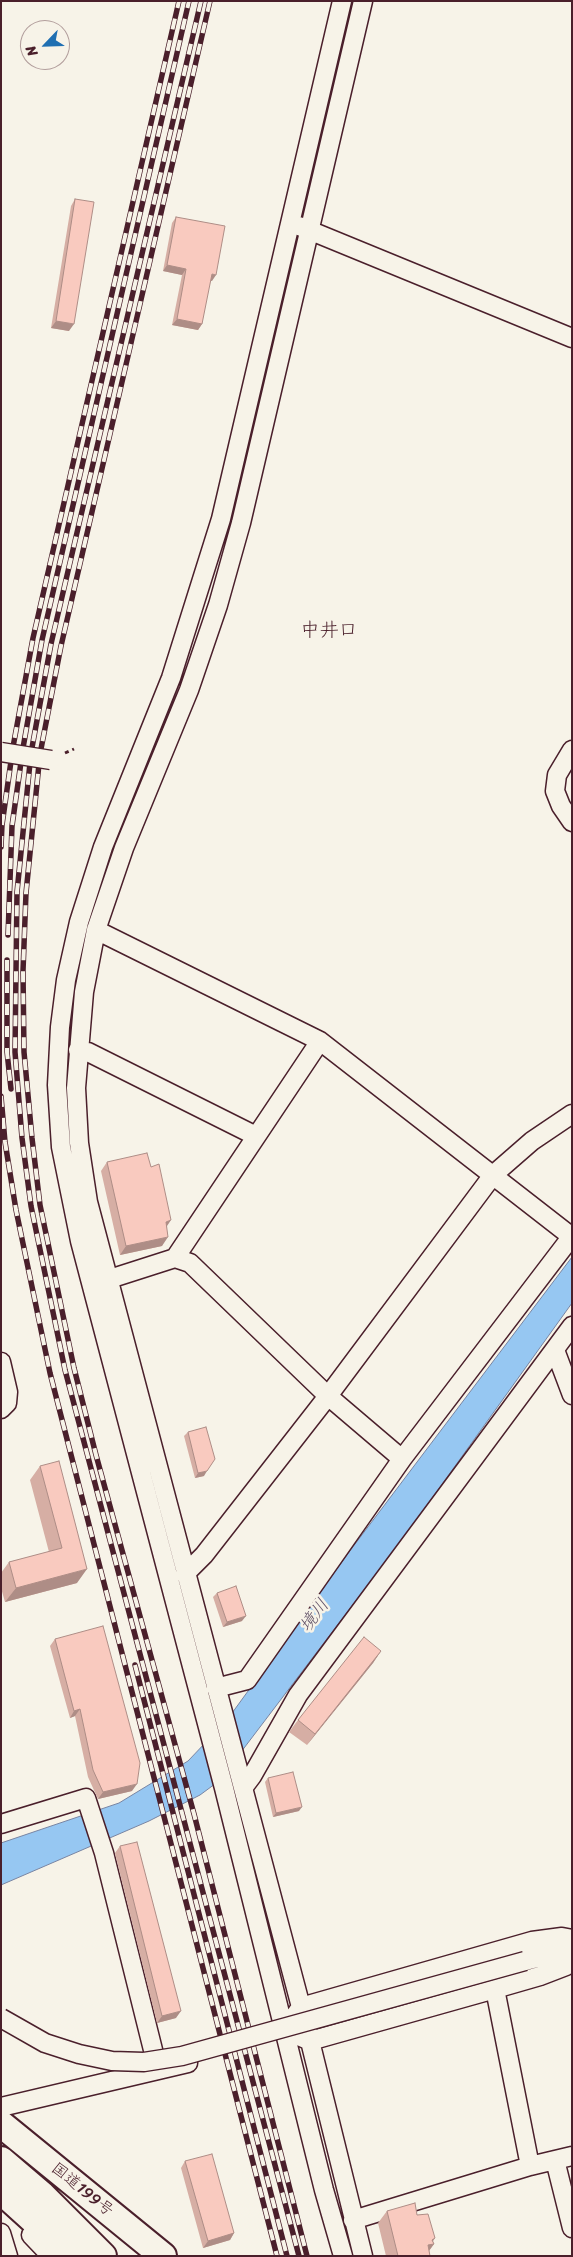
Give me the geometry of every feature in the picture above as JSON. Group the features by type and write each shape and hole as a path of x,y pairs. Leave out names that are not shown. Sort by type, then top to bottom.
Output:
{"highway":[{"name":"国道199号","path":"1,2124 163,2256"},
{"path":"1,2160 42,2195 103,2256"},
{"path":"1,2191 73,2256"}],"street":[{"path":"342,1 215,537 171,678 103,847 79,922 66,980 60,1027 57,1085 61,1147 68,1192 100,1283 185,1574 310,2041 363,2256"},
{"path":"343,2256 208,1729 100,1283 79,1143 76,1088 84,992 96,930 124,848 189,690 218,605 241,523 363,1"},
{"path":"290,222 572,338"},
{"path":"571,820 561,806 555,791 557,775 572,750"},
{"path":"1,752 51,760"},
{"path":"96,930 320,1042 572,1237 402,1459 246,1680 216,1688"},
{"path":"175,1258 320,1042"},
{"path":"78,1050 88,1052 256,1136"},
{"path":"185,1574 204,1555 328,1396 492,1175 532,1141 572,1114"},
{"path":"100,1283 175,1258 190,1262 328,1396 402,1459"},
{"path":"243,1788 252,1776 298,1695 572,1326"},
{"path":"555,1350 572,1395"},
{"path":"1,1362 8,1392 7,1403 1,1409"},
{"path":"1,1824 86,1798 104,1853 158,2070"},
{"path":"285,2031 301,2007 532,1941 562,1937 572,1938"},
{"path":"1,2018 45,2043 79,2054 112,2060 144,2062 182,2056 572,1949"},
{"path":"285,2031 310,2041 540,1976 566,1966 572,1961"},
{"path":"495,1989 530,2166"},
{"path":"1,2107 188,2063"},
{"path":"354,2220 530,2166 563,2158 572,2228"},
{"path":"1,2207 51,2256"},
{"path":"1,2233 8,2256"}],"water":[{"name":"境川","path":"572,1257 572,1303 402,1540 219,1781 200,1795 149,1821 1,1885 1,1843 119,1803 188,1761 227,1720 352,1548"}],"building":[{"path":"75,199 94,202 74,324 56,321"},
{"path":"176,217 225,226 216,275 212,274 202,324 177,319 186,269 167,265"},
{"path":"147,1153 151,1167 159,1164 171,1220 166,1222 168,1237 126,1246 107,1162"},
{"path":"206,1427 215,1459 207,1471 198,1473 188,1432"},
{"path":"59,1461 87,1569 16,1588 9,1562 62,1548 40,1466"},
{"path":"236,1586 246,1616 227,1622 217,1593"},
{"path":"103,1626 140,1763 137,1784 103,1792 93,1770 80,1709 74,1711 55,1639"},
{"path":"364,1637 381,1651 315,1734 298,1720"},
{"path":"293,1772 302,1807 276,1813 268,1778"},
{"path":"137,1842 181,2011 162,2016 120,1846"},
{"path":"212,2154 234,2233 208,2241 185,2161"},
{"path":"415,2203 417,2215 428,2214 435,2238 432,2240 434,2244 428,2245 430,2256 398,2256 387,2211"}],"railway":[{"path":"1,847 2,825 13,747 33,638 179,1"},
{"path":"8,935 12,826 23,748 42,640 189,1"},
{"path":"201,1 51,644 31,753 17,892 15,1052 22,1138 31,1206 65,1370 299,2256"},
{"path":"210,1 61,646 40,754 26,893 23,971 24,1052 40,1205 74,1368 194,1814 307,2256"},
{"path":"7,960 7,1052 11,1089"},
{"path":"1,1096 5,1142 16,1210 50,1373 277,2256"},
{"path":"135,1665 287,2256"}],"district":[{"name":"中井口","path":"329,631"}]}
